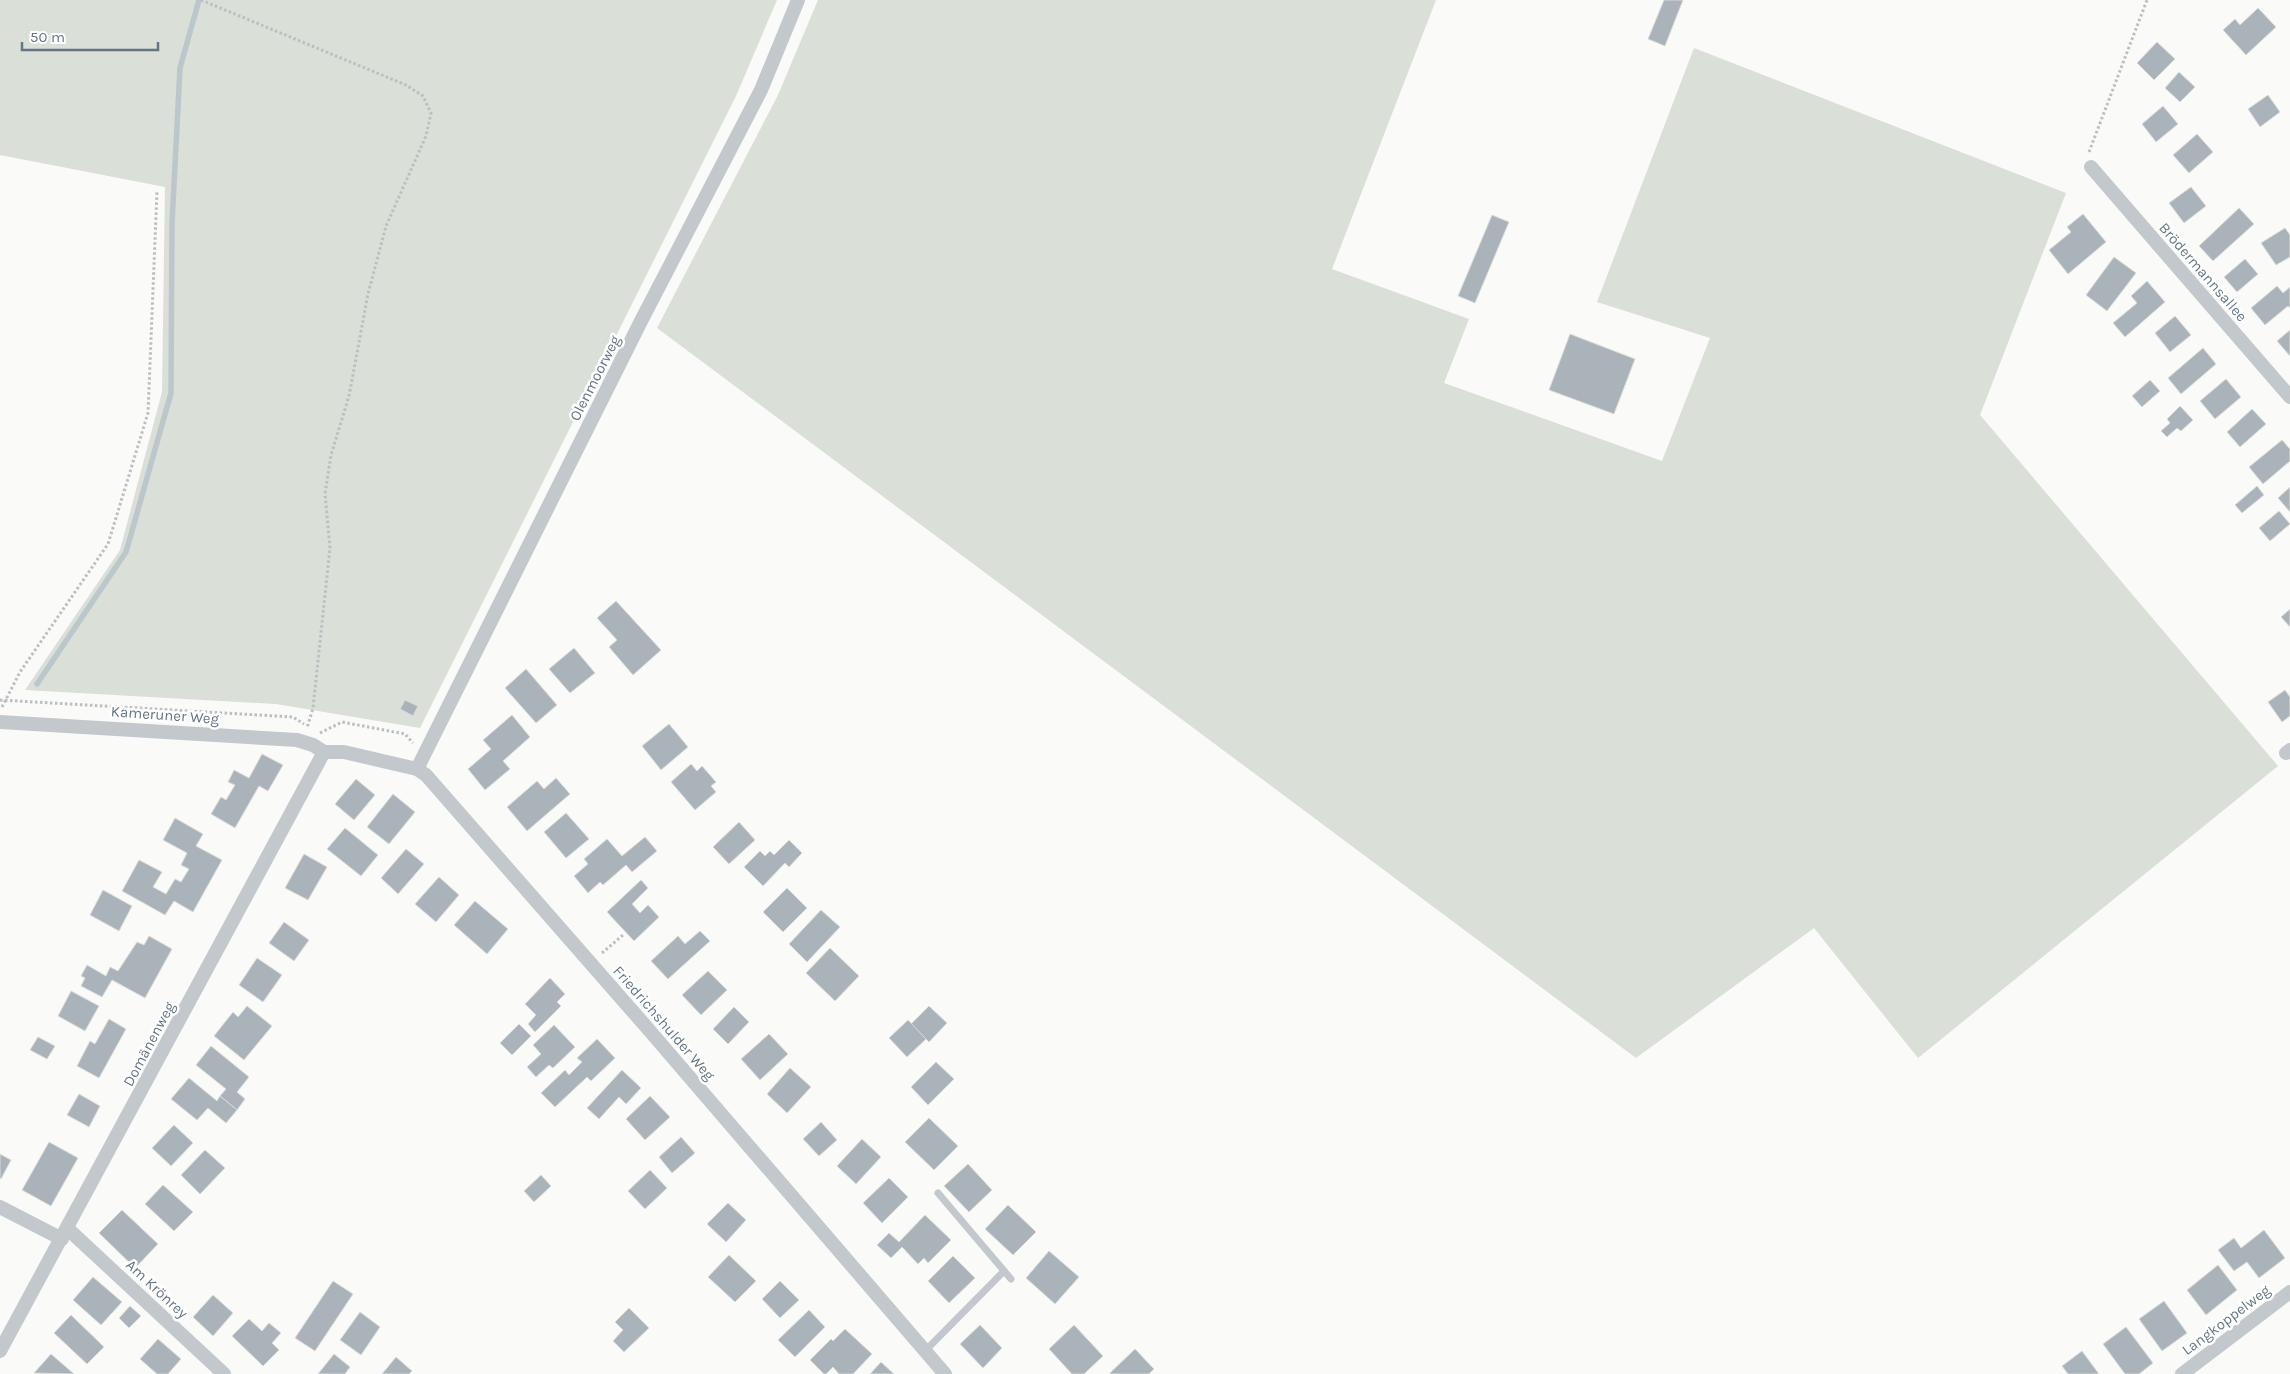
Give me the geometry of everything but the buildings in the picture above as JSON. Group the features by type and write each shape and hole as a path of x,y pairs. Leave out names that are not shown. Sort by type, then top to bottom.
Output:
{"street":[{"name":"Olenmoorweg","path":"417,769 640,323 761,90 798,0"},
{"name":"Brödermannsallee","path":"2091,168 2290,397"},
{"name":"Kameruner Weg","path":"0,722 307,736 324,752"},
{"name":"Friedrichshulder Weg","path":"324,752 344,752 417,769 426,775 470,823 946,1374"},
{"name":"Domänenweg","path":"0,1350 65,1234 324,752"},
{"name":"Am Krönrey","path":"0,1207 65,1234 224,1374"},
{"name":"Langkoppelweg","path":"2182,1374 2290,1292"}],"lane":[{"path":"938,1193 1011,1279"},
{"path":"925,1350 1004,1271"}],"path":[{"path":"201,0 406,85 423,96 431,113 426,136 386,226 368,294 349,396 331,456 325,494 330,548 313,708 307,726 307,736"},
{"path":"214,5 215,0"},
{"path":"2091,168 2089,152 2147,0"},
{"path":"0,712 20,672 108,544 148,413 157,191"},
{"path":"0,700 293,717 307,726"},
{"path":"316,735 342,722 404,734 415,745"},
{"path":"307,726 307,736"},
{"path":"602,953 623,935"}],"shaded area":[{"path":"0,0 777,0 736,96 420,728 276,704 25,690 120,550 162,392 165,187 0,155"},
{"path":"818,0 1436,0 1332,269 1469,319 1444,383 1662,461 1710,338 1597,302 1694,48 2066,193 1980,415 2278,766 1918,1058 1814,928 1636,1058 657,328 778,95"}],"waterway":[{"path":"37,684 126,552 171,393 172,223 180,68 199,0"}]}
